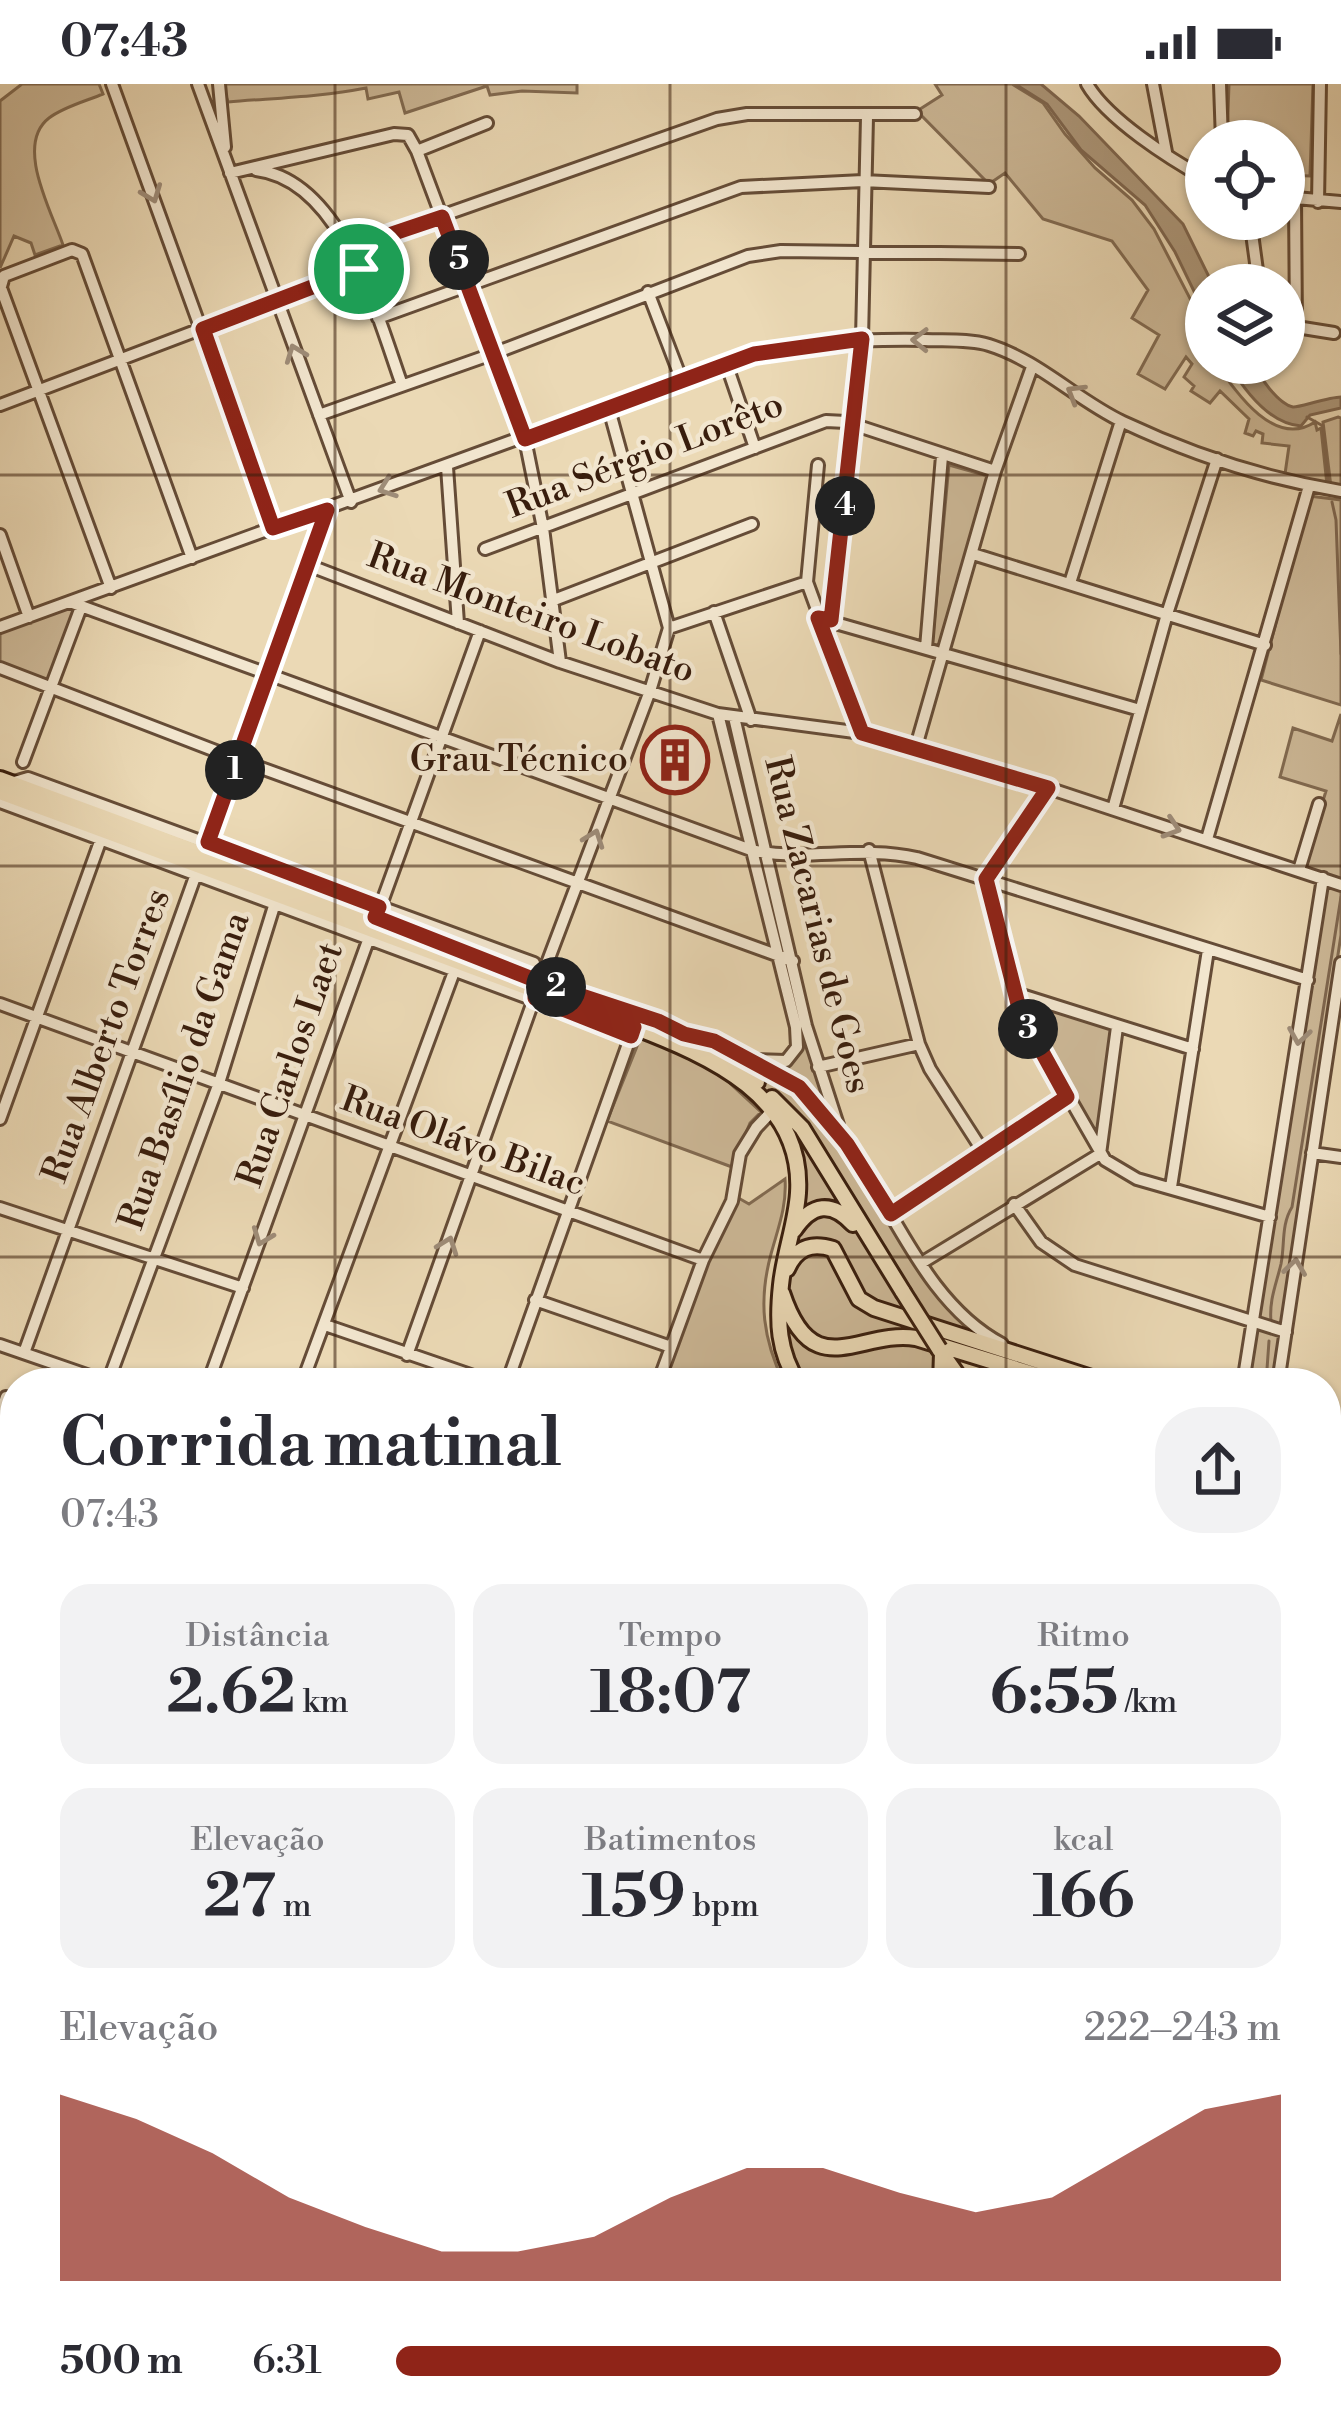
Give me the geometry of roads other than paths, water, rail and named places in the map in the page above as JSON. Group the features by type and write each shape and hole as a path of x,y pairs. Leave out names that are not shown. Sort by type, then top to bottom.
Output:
{"main road":[{"path":"2,795 205,848 633,1031 679,1044 734,1073 773,1110 793,1146 798,1194 781,1284 779,1342 791,1368"},
{"path":"2,795 373,922"},
{"path":"537,991 658,1021 741,1066 802,1129 952,1368"},
{"path":"788,1244 803,1217 825,1208 838,1210 870,1240"},
{"path":"1013,1368 901,1335 857,1348 823,1346 792,1319 781,1284 796,1252 822,1246 833,1250 859,1299 881,1311 1059,1368"},
{"path":"941,1352 941,1368"}],"street":[{"path":"112,84 273,528"},
{"path":"198,84 225,150"},
{"path":"219,84 230,173 351,502"},
{"path":"1087,84 1098,100 1185,165"},
{"path":"1153,84 1166,152"},
{"path":"1220,84 1221,120"},
{"path":"1318,202 1320,84"},
{"path":"350,248 717,119 746,114 916,114"},
{"path":"825,619 862,339 867,116"},
{"path":"417,151 487,123"},
{"path":"230,173 394,134 408,135 525,439 543,528 560,662"},
{"path":"247,169 294,181 350,248 402,385"},
{"path":"378,318 741,188 863,181 989,187"},
{"path":"1305,200 1341,202"},
{"path":"111,588 2,285 78,251 86,260 123,359 192,559"},
{"path":"319,415 760,253 1019,254"},
{"path":"0,405 359,269"},
{"path":"648,292 682,381"},
{"path":"1305,328 1334,333"},
{"path":"0,627 76,604 726,363 781,349 862,339 992,346 1121,421 1216,459 1341,491"},
{"path":"726,363 755,448"},
{"path":"915,750 995,471 1032,367"},
{"path":"407,1354 669,628 609,409"},
{"name":"Rua Sérgio Lorêto","path":"485,549 826,421 854,425"},
{"path":"1070,583 1121,421"},
{"path":"854,425 995,471"},
{"path":"926,648 942,456"},
{"path":"1113,809 1216,459"},
{"path":"447,466 458,622"},
{"path":"818,466 808,582 862,733"},
{"path":"1207,839 1309,486"},
{"path":"205,848 327,510"},
{"path":"554,600 752,524"},
{"path":"0,535 29,617"},
{"path":"973,554 1265,645"},
{"name":"Rua Monteiro Lobato","path":"308,565 560,662 718,714 862,733 1048,788 1341,885"},
{"path":"669,628 808,582"},
{"path":"76,604 751,850 768,854 869,850 917,858 1308,980"},
{"path":"23,762 76,604"},
{"path":"714,612 752,720"},
{"path":"825,619 1140,710"},
{"name":"Rua Carlos Laet","path":"214,1368 480,631"},
{"path":"0,668 793,961"},
{"name":"Rua Zacarias de Goes","path":"718,714 796,1027 797,1047 783,1064 740,1056"},
{"name":"Rua Zacarias de Goes","path":"734,717 818,1067 830,1110 847,1144"},
{"path":"1048,788 986,879 1026,1025 1100,1154 1125,1174 1270,1216"},
{"path":"2,795 101,839 275,903 534,962"},
{"path":"1299,870 1319,804"},
{"path":"0,1118 101,839"},
{"path":"869,850 919,1045 984,1153"},
{"name":"Rua Alberto Torres","path":"24,1353 196,874"},
{"path":"1245,1368 1323,878"},
{"name":"Rua Basílio da Gama","path":"114,1368 219,1083 275,903"},
{"path":"373,922 455,969 537,991"},
{"path":"1172,1187 1208,950"},
{"path":"1280,1368 1341,962"},
{"path":"308,1368 455,969"},
{"path":"1016,993 1193,1049"},
{"name":"Rua Olávo Bilac","path":"0,1004 703,1261"},
{"path":"1100,1154 1117,1027"},
{"path":"512,1368 633,1031"},
{"path":"684,1034 714,1041 799,1087 847,1144 947,1299 973,1324 1033,1360"},
{"path":"818,1067 919,1045"},
{"path":"891,1214 1067,1097"},
{"path":"663,1368 703,1261 732,1201 740,1154 773,1110"},
{"path":"1312,1153 1341,1157"},
{"path":"922,1262 1100,1154"},
{"path":"1014,1204 1041,1242 1076,1265 1286,1332"},
{"path":"0,1208 243,1288"},
{"path":"536,1300 671,1347"},
{"path":"325,1324 449,1368"},
{"path":"0,1345 52,1368"}],"waterway":[{"path":"1307,417 1323,426 1328,480"},
{"path":"1332,502 1341,654"},
{"path":"1271,1322 1341,897"},
{"path":"1267,1368 1269,1341"}],"place":[{"name":"Grau Técnico","path":"675,760"}]}
